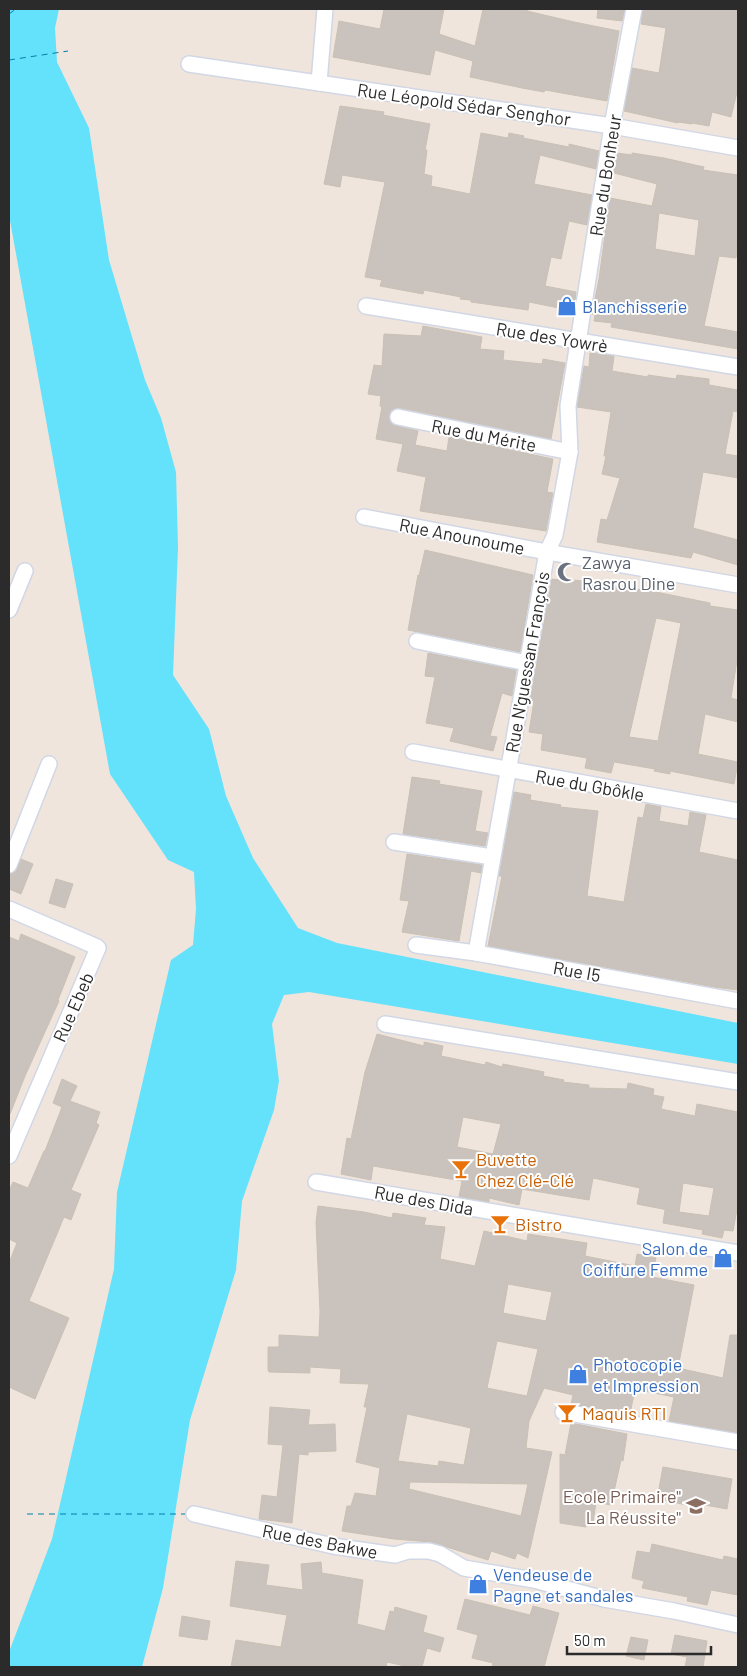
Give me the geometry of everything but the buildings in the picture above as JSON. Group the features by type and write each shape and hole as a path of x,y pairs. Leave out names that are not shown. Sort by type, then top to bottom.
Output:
{"street":[{"path":"319,83 325,9"},
{"name":"Rue du Bonheur","path":"578,342 612,126 634,9"},
{"name":"Rue Léopold Sédar Senghor","path":"189,64 612,126 738,148"},
{"name":"Rue des Yowrè","path":"366,306 738,367"},
{"name":"Rue N'guessan François","path":"476,953 547,552 555,535 570,452 568,406 578,342"},
{"name":"Rue du Mérite","path":"398,417 570,452"},
{"name":"Rue Anounoume","path":"364,517 547,552 738,585"},
{"path":"9,610 25,571"},
{"path":"418,642 527,663"},
{"name":"Rue du Gbôkle","path":"413,752 738,811"},
{"path":"9,865 49,764"},
{"path":"394,842 492,857"},
{"name":"Rue Ebeb","path":"9,909 98,948 9,1156"},
{"name":"Rue I5","path":"416,944 476,953 738,1001"},
{"path":"385,1024 738,1082"},
{"name":"Rue des Dida","path":"316,1182 738,1253"},
{"path":"563,1412 738,1442"},
{"name":"Rue des Bakwe","path":"194,1514 333,1546 395,1555 408,1551 429,1551 440,1554 464,1568 534,1580 604,1599 674,1611 738,1625"}],"water":[{"path":"9,9 59,9 55,28 57,62 89,128 109,260 145,380 161,418 176,472 178,547 173,675 209,729 226,796 253,858 298,928 337,943 738,1023 738,1064 309,992 284,995 272,1024 279,1081 274,1110 242,1201 236,1270 190,1420 163,1588 142,1667 9,1667 9,1652 52,1539 114,1269 117,1192 171,960 193,945 196,909 194,872 168,860 110,774 9,215"}],"ferry route":[{"path":"9,14 16,9"},
{"path":"9,60 68,51"},
{"path":"27,1514 186,1514"}],"place":[{"name":"Blanchisserie","path":"567,306"},
{"name":"Zawya Rasrou Dine","path":"567,572"},
{"name":"Buvette Chez Clé-Clé","path":"461,1169"},
{"name":"Bistro","path":"500,1224"},
{"name":"Salon de Coiffure Femme","path":"723,1258"},
{"name":"Photocopie et Impression","path":"578,1374"},
{"name":"Maquis RTI","path":"567,1413"},
{"name":"Ecole Primaire\" La Réussite\"","path":"696,1506"},
{"name":"Vendeuse de Pagne et sandales","path":"478,1584"}]}
